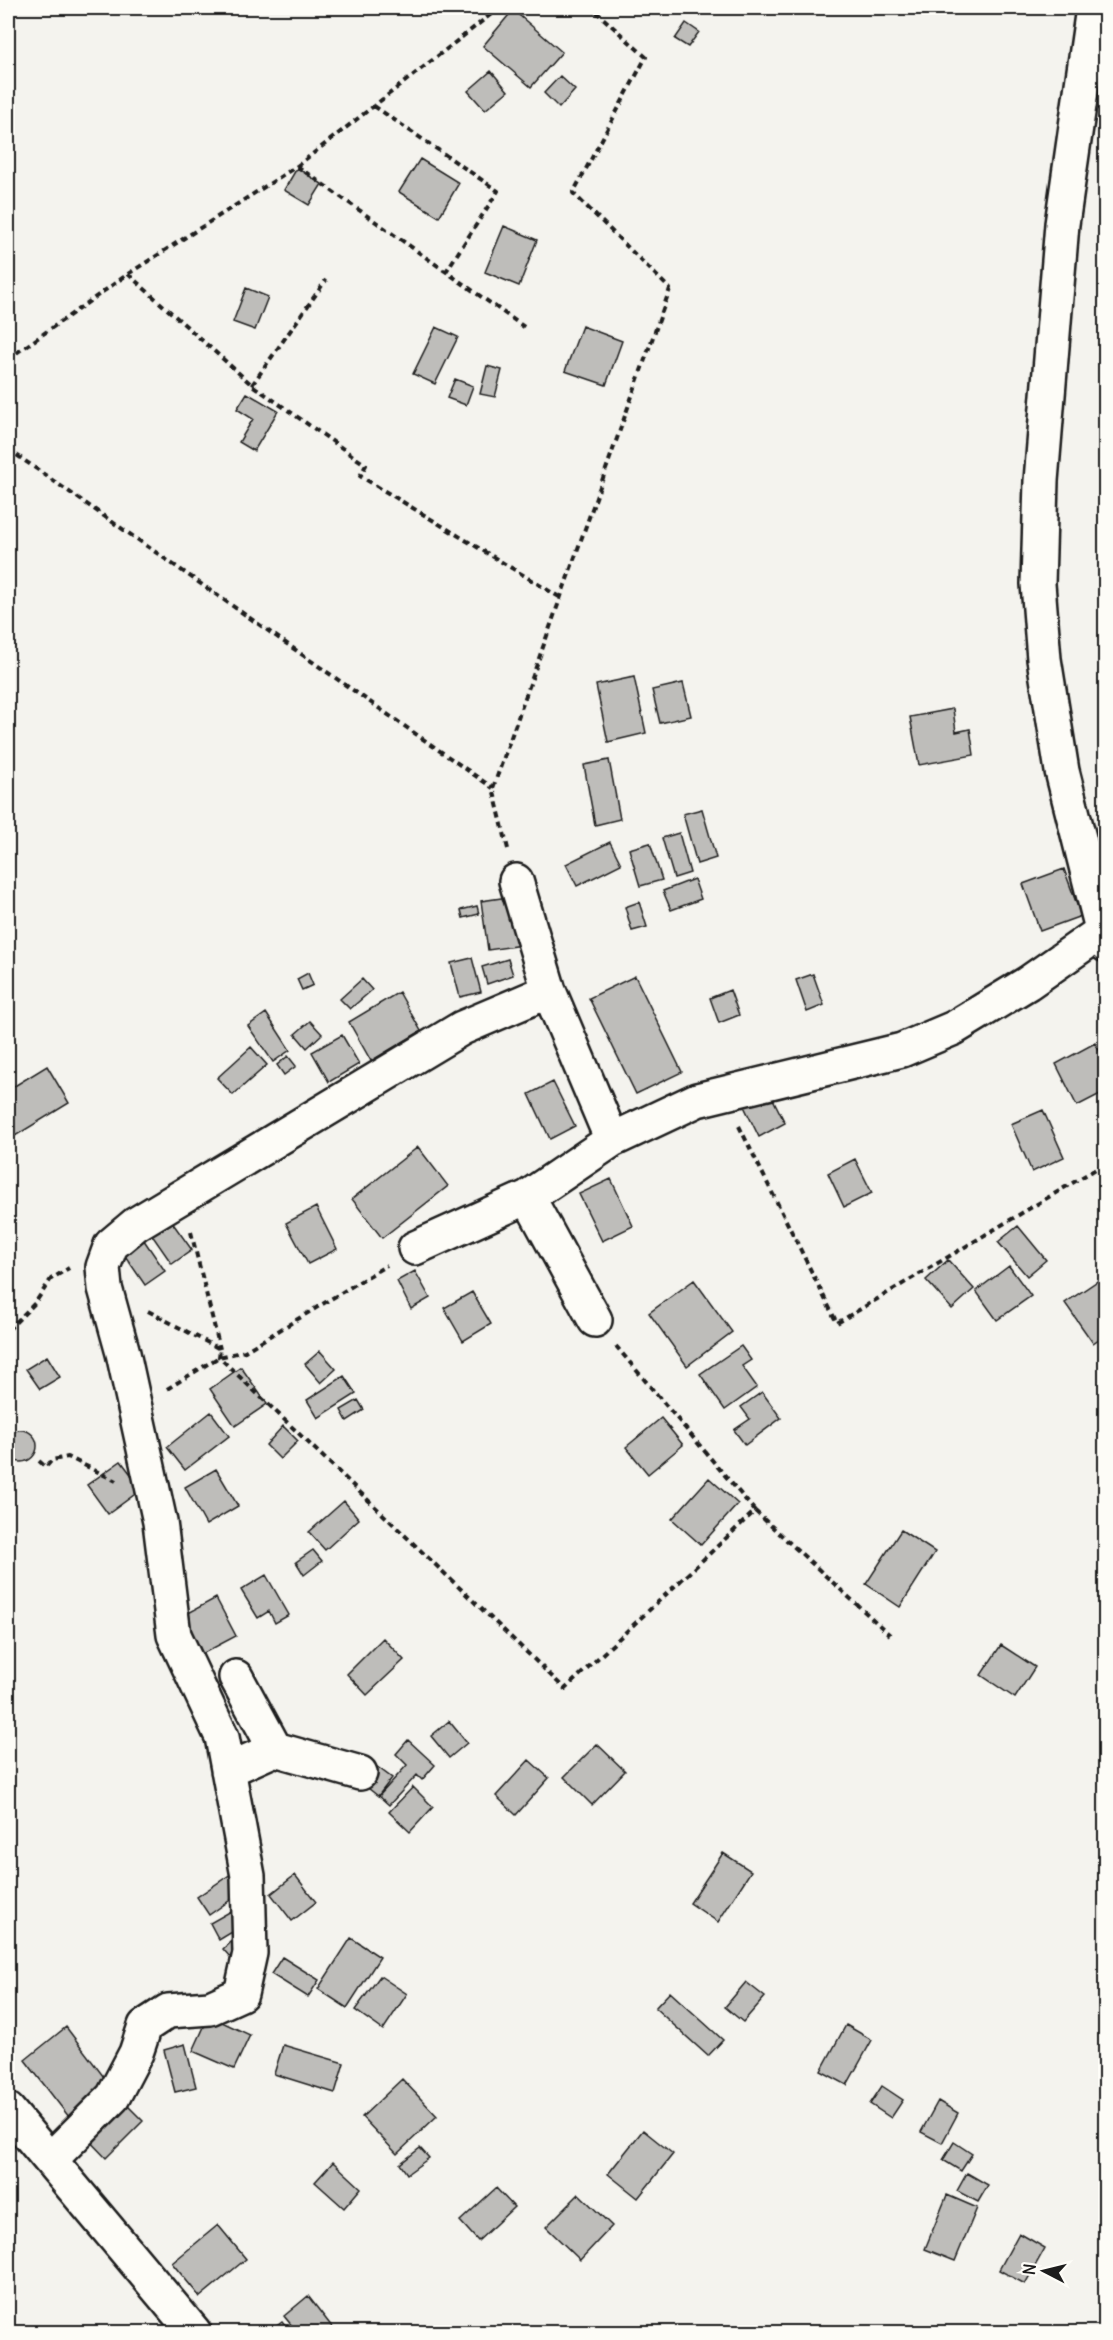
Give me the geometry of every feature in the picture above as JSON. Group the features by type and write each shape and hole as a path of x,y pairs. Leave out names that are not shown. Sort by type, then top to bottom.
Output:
{"street":[{"path":"415,1248 528,1197 612,1140 697,1100 912,1046 954,1028 1103,939 1062,771 1044,659 1038,584 1041,481 1062,224 1093,8"},
{"path":"516,881 549,991 612,1140"},
{"path":"51,2159 113,2097 136,2053 145,2026 168,2011 210,2008 241,1994 250,1953 248,1876 222,1737 174,1635 160,1522 105,1288 103,1267 111,1245 136,1224 462,1028 549,991"},
{"path":"528,1197 595,1320"},
{"path":"236,1677 275,1749"},
{"path":"228,1770 275,1749 360,1773"},
{"path":"8,2110 194,2332"}],"path":[{"path":"8,359 128,274 297,166 500,8"},
{"path":"516,881 493,788 670,289 573,193 646,57 592,8"},
{"path":"374,106 498,191 445,273"},
{"path":"297,166 524,327"},
{"path":"128,274 252,385 366,465 360,476 561,598"},
{"path":"252,385 326,280"},
{"path":"8,448 493,788"},
{"path":"722,1093 837,1323 1106,1163"},
{"path":"183,1196 219,1348 219,1357 565,1689 755,1510"},
{"path":"8,1330 34,1303 51,1279 111,1245"},
{"path":"135,1408 219,1357 245,1350 415,1248"},
{"path":"105,1288 219,1348"},
{"path":"595,1320 755,1510 890,1635"},
{"path":"39,1461 46,1467 52,1460 68,1457 87,1469 122,1484"}],"building":[{"path":"513,10 562,52 531,87 483,46"},
{"path":"686,23 699,32 688,47 675,39"},
{"path":"491,71 508,91 485,110 468,91"},
{"path":"560,76 575,90 559,108 544,93"},
{"path":"420,159 459,183 439,217 399,192"},
{"path":"297,168 322,184 309,205 284,190"},
{"path":"504,226 537,240 519,286 485,272"},
{"path":"246,288 268,297 255,330 233,322"},
{"path":"582,326 622,341 606,385 565,371"},
{"path":"436,327 458,337 435,384 413,374"},
{"path":"487,366 502,370 495,397 480,394"},
{"path":"455,379 473,386 466,405 447,398"},
{"path":"247,393 278,411 254,451 239,442 253,419 237,409"},
{"path":"634,677 646,733 608,742 596,685"},
{"path":"683,683 691,716 660,723 652,690"},
{"path":"953,709 956,732 970,729 974,755 919,765 910,717"},
{"path":"609,760 620,819 595,825 584,765"},
{"path":"702,809 716,858 697,864 683,814"},
{"path":"679,833 690,873 674,878 662,838"},
{"path":"610,842 621,864 577,886 566,864"},
{"path":"650,843 662,880 640,886 629,849"},
{"path":"1064,869 1081,916 1040,931 1023,884"},
{"path":"694,879 701,899 671,910 663,891"},
{"path":"515,896 522,945 488,950 481,901"},
{"path":"639,902 647,927 632,931 625,907"},
{"path":"477,906 479,914 463,918 461,910"},
{"path":"472,958 481,992 460,997 451,963"},
{"path":"508,959 513,975 487,984 482,967"},
{"path":"308,973 313,985 302,990 297,979"},
{"path":"813,974 824,1005 807,1012 796,980"},
{"path":"635,976 682,1072 636,1094 589,998"},
{"path":"362,979 372,990 350,1009 340,999"},
{"path":"730,990 739,1015 719,1023 710,998"},
{"path":"399,992 421,1031 371,1061 349,1022"},
{"path":"266,1013 290,1050 273,1062 248,1026"},
{"path":"310,1021 322,1034 307,1048 295,1034"},
{"path":"342,1035 359,1064 329,1082 312,1052"},
{"path":"1095,1043 1106,1063 1106,1091 1077,1106 1056,1064"},
{"path":"251,1047 267,1065 233,1095 217,1078"},
{"path":"288,1056 296,1066 284,1075 277,1065"},
{"path":"47,1066 69,1103 15,1136 8,1124 8,1090"},
{"path":"553,1082 575,1126 550,1139 529,1094"},
{"path":"767,1087 785,1123 759,1137 741,1100"},
{"path":"1043,1110 1064,1157 1032,1172 1011,1124"},
{"path":"418,1147 448,1186 382,1238 352,1199"},
{"path":"855,1159 872,1193 844,1207 828,1173"},
{"path":"611,1179 633,1226 602,1241 579,1194"},
{"path":"316,1207 337,1249 308,1264 286,1223"},
{"path":"164,1211 192,1250 172,1264 145,1225"},
{"path":"1018,1226 1046,1260 1027,1276 998,1242"},
{"path":"137,1230 165,1271 145,1285 117,1244"},
{"path":"948,1260 974,1289 952,1309 926,1280"},
{"path":"1009,1266 1031,1296 997,1320 976,1291"},
{"path":"415,1271 430,1298 411,1309 397,1281"},
{"path":"694,1280 732,1332 687,1366 649,1313"},
{"path":"1099,1280 1106,1289 1106,1334 1093,1343 1065,1303"},
{"path":"472,1292 491,1324 463,1341 444,1308"},
{"path":"741,1346 751,1360 742,1366 757,1387 725,1410 700,1374"},
{"path":"320,1351 336,1369 321,1383 305,1364"},
{"path":"47,1356 60,1377 40,1389 26,1369"},
{"path":"241,1367 267,1404 235,1426 210,1389"},
{"path":"344,1376 356,1394 318,1418 307,1400"},
{"path":"762,1392 781,1418 745,1445 734,1430 750,1419 741,1407"},
{"path":"358,1400 364,1410 347,1421 341,1410"},
{"path":"211,1412 229,1436 185,1470 167,1447"},
{"path":"661,1418 683,1445 648,1474 626,1447"},
{"path":"283,1426 298,1441 280,1459 266,1445"},
{"path":"21,1430 33,1434 37,1446 33,1458 21,1462 9,1458 5,1446 9,1434"},
{"path":"121,1461 142,1489 108,1514 87,1485"},
{"path":"216,1469 238,1506 206,1525 185,1487"},
{"path":"709,1478 738,1504 701,1545 672,1519"},
{"path":"344,1501 359,1519 325,1550 309,1532"},
{"path":"901,1530 935,1552 900,1607 866,1584"},
{"path":"313,1550 322,1561 304,1575 296,1562"},
{"path":"266,1575 289,1615 275,1623 269,1611 258,1618 241,1590"},
{"path":"216,1598 236,1636 200,1655 181,1617"},
{"path":"383,1638 404,1660 367,1695 347,1674"},
{"path":"1001,1645 1035,1667 1015,1698 981,1675"},
{"path":"449,1721 467,1743 449,1758 431,1736"},
{"path":"408,1740 435,1765 422,1780 417,1775 389,1805 379,1796 407,1765 396,1754"},
{"path":"597,1744 625,1771 592,1805 564,1777"},
{"path":"529,1760 549,1778 516,1815 496,1796"},
{"path":"376,1766 392,1778 378,1796 363,1784"},
{"path":"413,1787 433,1807 410,1832 389,1812"},
{"path":"723,1853 751,1871 718,1922 690,1903"},
{"path":"231,1874 243,1891 209,1915 197,1897"},
{"path":"295,1875 316,1902 292,1921 271,1894"},
{"path":"233,1910 242,1926 219,1940 210,1923"},
{"path":"234,1938 241,1946 230,1957 223,1949"},
{"path":"351,1938 380,1957 347,2008 318,1989"},
{"path":"282,1957 319,1980 308,1997 271,1974"},
{"path":"380,1976 407,1994 383,2030 355,2010"},
{"path":"746,1982 765,1997 743,2022 725,2007"},
{"path":"670,1992 723,2040 708,2056 655,2008"},
{"path":"209,2016 250,2035 234,2069 193,2051"},
{"path":"846,2025 872,2040 847,2085 821,2071"},
{"path":"66,2027 110,2085 69,2117 25,2060"},
{"path":"185,2044 196,2087 175,2092 164,2050"},
{"path":"283,2045 344,2063 335,2093 274,2074"},
{"path":"402,2079 437,2116 397,2154 362,2117"},
{"path":"882,2086 903,2100 891,2118 870,2104"},
{"path":"119,2097 143,2121 106,2158 82,2133"},
{"path":"938,2101 958,2113 942,2143 921,2132"},
{"path":"643,2130 673,2154 638,2198 608,2174"},
{"path":"954,2142 972,2154 961,2171 943,2160"},
{"path":"420,2148 429,2158 407,2174 400,2164"},
{"path":"333,2162 361,2188 344,2208 315,2182"},
{"path":"967,2173 988,2185 978,2202 957,2191"},
{"path":"496,2188 514,2207 478,2241 460,2221"},
{"path":"579,2194 612,2226 580,2260 546,2227"},
{"path":"947,2195 977,2208 955,2261 925,2249"},
{"path":"218,2225 246,2259 200,2297 172,2263"},
{"path":"1019,2233 1045,2248 1025,2284 999,2270"},
{"path":"308,2296 336,2332 297,2332 284,2316"},
{"path":"282,2322 290,2332 269,2332"}]}
